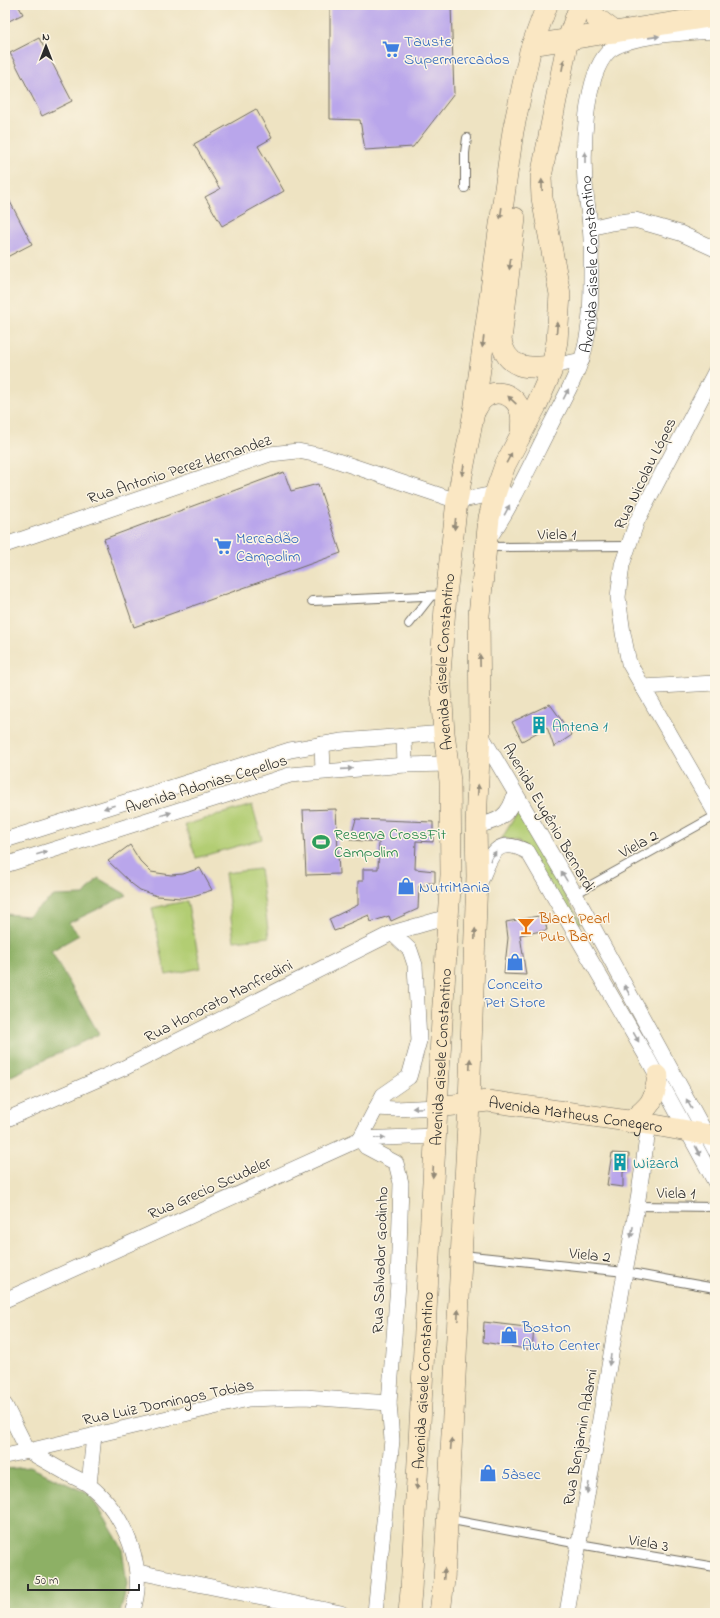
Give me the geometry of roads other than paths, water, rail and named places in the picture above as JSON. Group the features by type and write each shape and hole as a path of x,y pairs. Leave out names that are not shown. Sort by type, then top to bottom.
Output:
{"main road":[{"name":"Avenida Gisele Constantino","path":"409,1613 412,1591 435,1136 448,917 452,876 450,781 444,733 440,674 438,596 474,412 514,128 532,46 547,5"},
{"name":"Avenida Gisele Constantino","path":"440,1613 444,1580 468,1103 480,733 479,615 489,518 495,494 505,465 538,404 553,366 557,341 560,294 542,198 541,177 568,39 580,5"},
{"path":"591,5 595,17 615,32"},
{"path":"532,46 715,16"},
{"path":"514,128 519,180 501,340 502,350 509,360 516,364 528,367 553,366"},
{"path":"474,412 483,399 492,393 503,393 514,399 520,410 521,435"},
{"path":"447,764 454,767 467,823 476,826"},
{"path":"640,1123 655,1095 658,1076"},
{"name":"Avenida Matheus Conegero","path":"437,1107 488,1101 640,1123 706,1137"}],"street":[{"name":"Avenida Gisele Constantino","path":"486,545 502,520 519,488 582,360 590,318 590,228 585,183 585,128 591,88 596,72 609,51 630,40 715,31"},
{"path":"590,228 611,223 635,220 680,233 715,249"},
{"path":"553,366 582,360"},
{"name":"Rua Nicolau Lópes","path":"715,372 637,521 622,565 618,596 629,663 715,812"},
{"name":"Rua Antonio Perez Hernandez","path":"5,545 270,454 298,451 323,456 457,501"},
{"path":"457,501 519,488"},
{"path":"642,687 715,683"},
{"name":"Avenida Adonias Cepellos","path":"5,840 283,752 342,741 444,733"},
{"name":"Avenida Eugênio Bernardi","path":"480,733 574,894 706,1137 715,1182"},
{"path":"404,736 405,765"},
{"path":"322,744 323,771"},
{"name":"Avenida Adonias Cepellos","path":"5,865 290,775 405,765 447,764"},
{"path":"476,826 494,822 504,816 512,806 515,793"},
{"name":"Avenida Eugênio Bernardi","path":"476,892 493,854 499,847 508,845 528,852 658,1076 706,1137"},
{"name":"Rua Honorato Manfredini","path":"5,1120 124,1068 392,933 448,917"},
{"path":"360,1139 383,1095 409,1078 419,1041 415,965 410,950 392,933"},
{"path":"376,1108 396,1109 437,1107"},
{"name":"Rua Benjamin Adami","path":"567,1613 637,1206 640,1123"},
{"name":"Rua Grecio Scudeler","path":"5,1300 360,1139 435,1136"},
{"name":"Rua Salvador Godinho","path":"360,1139 366,1147 396,1163 401,1183 398,1284 389,1403 392,1440 375,1613"},
{"name":"Rua Luiz Domingos Tobias","path":"5,1456 248,1399 305,1397 389,1403"},
{"path":"5,1405 28,1451 88,1485 114,1512 132,1545 138,1572 132,1613"},
{"path":"88,1485 94,1435"},
{"path":"138,1572 341,1613"}],"lane":[{"path":"465,188 465,153 467,138"},
{"name":"Viela 1","path":"486,545 628,546"},
{"path":"312,601 438,596"},
{"path":"409,624 438,596"},
{"name":"Viela 2","path":"574,894 715,816"},
{"name":"Viela 1","path":"637,1206 715,1207"},
{"name":"Viela 2","path":"461,1255 625,1272 715,1288"},
{"name":"Viela 3","path":"446,1519 579,1544 715,1567"}],"place":[{"name":"Tauste Supermercados","path":"391,49"},
{"name":"Mercadão Campolim","path":"223,546"},
{"name":"Antena 1","path":"539,725"},
{"name":"Reserva CrossFit Campolim","path":"321,842"},
{"name":"NutriMania","path":"406,886"},
{"name":"Black Pearl Pub Bar","path":"526,926"},
{"name":"Conceito Pet Store","path":"515,962"},
{"name":"Wizard","path":"620,1162"},
{"name":"Boston Auto Center","path":"509,1335"},
{"name":"5àsec","path":"488,1473"}]}
